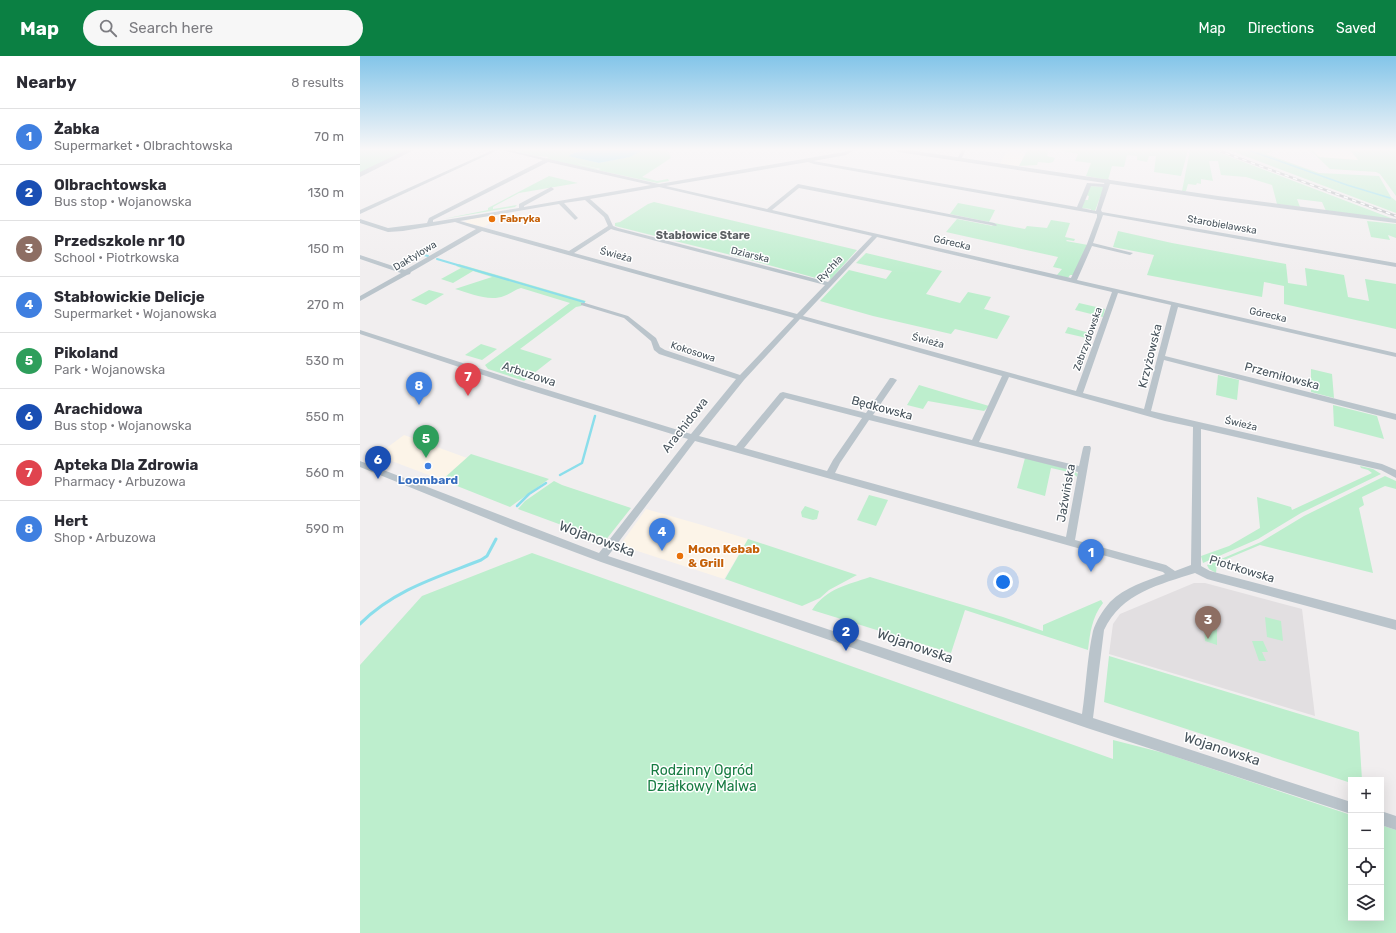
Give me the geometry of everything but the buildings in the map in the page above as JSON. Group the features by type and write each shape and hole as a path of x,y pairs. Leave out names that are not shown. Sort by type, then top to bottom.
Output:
{"street":[{"path":"360,212 406,191"},
{"path":"429,225 432,219 487,191"},
{"path":"522,209 522,205 548,191"},
{"path":"360,221 394,230 626,191"},
{"name":"Górecka","path":"685,191 1396,355"},
{"path":"769,210 792,191"},
{"path":"824,191 994,225"},
{"name":"Starobielawska","path":"975,191 1396,265"},
{"path":"1079,209 1086,191"},
{"path":"1073,281 1090,244 1100,213 1098,210 1105,191"},
{"path":"1169,191 1396,221"},
{"path":"570,253 611,227 606,216 586,198"},
{"path":"560,202 575,218"},
{"name":"Świeża","path":"457,220 458,222 480,229 1147,413 1394,471"},
{"name":"Dziarska","path":"611,227 643,237 830,284"},
{"name":"Daktylowa","path":"360,299 408,273 480,229"},
{"name":"Rychła","path":"799,316 876,235"},
{"path":"1090,244 1130,253"},
{"path":"360,257 408,273"},
{"name":"Zebrzydowska","path":"1079,394 1116,291"},
{"name":"Kokosowa","path":"583,304 626,317 654,340 657,348 662,352 741,378"},
{"name":"Krzyżowska","path":"1147,413 1175,304"},
{"name":"Arachidowa","path":"600,558 692,437 741,378 799,316"},
{"name":"Arbuzowa","path":"360,332 519,384 692,437 1166,569 1175,576"},
{"name":"Przemiłowska","path":"1161,357 1396,418"},
{"path":"974,444 1007,374"},
{"path":"829,476 836,462 893,380"},
{"name":"Będkowska","path":"738,450 783,395 974,444 1083,470"},
{"name":"Piotrkowska","path":"1197,425 1196,568 1207,575 1396,625"},
{"name":"Jaźwińska","path":"1070,542 1087,448"},
{"name":"Wojanowska","path":"360,464 600,558 1087,722 1348,807"},
{"path":"1087,722 1099,630 1102,619 1110,608 1121,598 1138,589 1196,568"},
{"path":"1384,819 1396,823"}],"shaded area":[{"path":"506,213 484,227 464,222 470,219"},
{"path":"404,435 467,458 442,480 381,457 381,452"},
{"path":"646,509 748,539 724,579 625,547 623,541"},
{"path":"1194,583 1205,583 1302,609 1315,716 1109,654 1113,624 1120,614"}],"green space":[{"path":"521,191 531,191 519,193 493,207 493,209 517,205 515,207 443,219 488,210 488,208"},
{"path":"1088,191 1103,191 1095,211 1081,208 1085,200 1088,200 1089,196 1086,195"},
{"path":"1274,191 1320,191 1396,220 1326,211 1322,202 1297,199 1300,207 1277,204"},
{"path":"1337,191 1388,191 1391,197 1396,201 1396,213"},
{"path":"654,202 857,250 831,279 823,280 615,226 615,223 620,222 648,204"},
{"path":"958,203 995,210 989,222 950,214"},
{"path":"957,219 993,226 989,222 1025,229 1027,226 1047,228 1051,220 1070,223 1065,237 1075,239 1074,241 1066,241 1088,245 1074,275 1070,275 1068,278 1057,275 1062,269 1053,267 1058,257 946,232"},
{"path":"1367,221 1396,224 1396,238 1388,235 1390,240 1371,237"},
{"path":"1118,231 1172,243 1286,264 1288,283 1307,286 1305,268 1344,275 1348,297 1369,301 1365,279 1396,284 1396,329 1284,304 1284,286 1264,282 1262,297 1147,275 1154,255 1113,247"},
{"path":"866,253 942,271 926,294 960,303 968,292 991,297 984,309 1010,316 997,339 955,329 951,334 873,316 820,301 849,270 886,279 892,271 856,263"},
{"path":"459,264 586,301 520,349 552,359 524,381 488,369 485,365 570,303 521,288 498,298 480,296 455,289 492,277 473,271 453,283 441,279 461,268 456,266"},
{"path":"429,290 444,294 426,305 411,300"},
{"path":"1079,303 1105,309 1103,317 1075,310"},
{"path":"1068,327 1093,334 1091,339 1065,333"},
{"path":"481,344 497,349 482,360 465,355"},
{"path":"1311,369 1332,374 1334,398 1311,392"},
{"path":"1218,375 1239,380 1237,400 1216,395"},
{"path":"919,385 989,406 984,411 928,401 923,409 907,405"},
{"path":"1333,405 1377,416 1384,439 1334,426"},
{"path":"471,454 549,479 510,507 442,480"},
{"path":"1025,458 1072,470 1078,474 1077,477 1073,473 1051,468 1045,496 1017,488"},
{"path":"1360,466 1373,469 1381,474 1301,513 1258,539 1203,563 1201,556 1229,546 1260,528 1257,497 1291,507 1292,510 1372,473 1361,468"},
{"path":"1385,476 1396,481 1396,489 1385,486 1362,497 1364,505 1359,508 1373,573 1260,545 1217,563 1216,573 1209,569 1207,565 1261,542 1304,516"},
{"path":"554,481 631,508 605,541 518,509 525,501"},
{"path":"869,495 888,500 876,526 857,520"},
{"path":"805,506 819,511 817,519 813,520 802,517 801,512"},
{"path":"748,539 857,575 829,590 820,598 802,606 725,579"},
{"name":"Rodzinny Ogród Działkowy Malwa","path":"532,553 1113,759 1113,740 1164,753 1348,814 1348,921 1384,921 1384,826 1396,830 1396,933 360,933 360,665 422,596"},
{"path":"870,577 1003,617 1043,631 1043,625 1101,600 1103,603 1094,620 1088,650 965,610 951,653 812,610 824,597 838,588"},
{"path":"1265,617 1281,621 1283,641 1267,637"},
{"path":"1204,624 1217,627 1217,645 1205,641"},
{"path":"1252,641 1263,641 1268,652 1262,652 1266,661 1259,661"},
{"path":"1109,656 1359,732 1362,777 1348,777 1348,782 1104,702"}],"waterway":[{"path":"1367,191 1390,198"},
{"path":"416,253 428,256"},
{"path":"437,259 584,302"},
{"path":"560,475 582,463 595,416"},
{"path":"517,506 529,494 546,483"},
{"path":"360,624 373,612 401,593 481,560 487,556 496,539"}],"railway":[{"path":"1328,191 1396,216"}],"place":[{"name":"Fabryka","path":"492,219"},
{"name":"Apteka Dla Zdrowia","path":"468,396"},
{"name":"Hert","path":"419,405"},
{"name":"Pikoland","path":"426,458"},
{"name":"Loombard","path":"428,466"},
{"name":"Arachidowa","path":"378,479"},
{"name":"Stabłowickie Delicje","path":"662,551"},
{"name":"Moon Kebab & Grill","path":"680,556"},
{"name":"Żabka","path":"1091,572"},
{"name":"Przedszkole nr 10","path":"1208,639"},
{"name":"Olbrachtowska","path":"846,651"}],"district":[{"name":"Stabłowice Stare","path":"703,235"}]}
